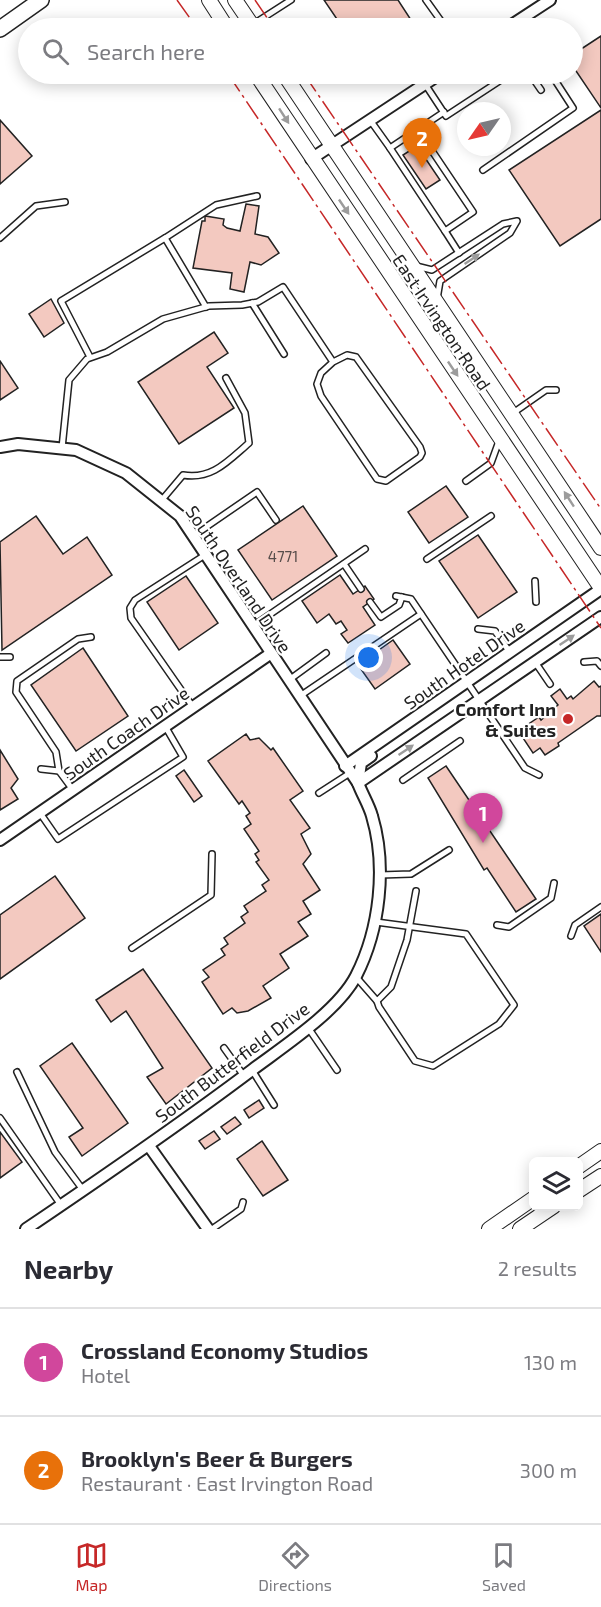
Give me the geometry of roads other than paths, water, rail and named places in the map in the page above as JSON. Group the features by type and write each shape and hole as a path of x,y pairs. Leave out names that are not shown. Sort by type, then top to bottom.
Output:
{"main road":[{"path":"0,28 41,0"},
{"path":"208,0 220,18"},
{"path":"235,0 247,18"},
{"name":"East Irvington Road","path":"262,84 601,589"},
{"name":"East Irvington Road","path":"291,84 601,548"},
{"path":"583,1164 601,1151"},
{"path":"583,1188 601,1176"},
{"path":"489,1229 529,1201"},
{"path":"504,1229 529,1211"},
{"path":"520,1229 547,1211"}],"street":[{"path":"528,18 550,0"},
{"path":"311,159 425,84"},
{"name":"South Overland Drive","path":"0,447 18,444 76,450 126,472 180,516 348,769"},
{"name":"South Hotel Drive","path":"348,769 427,709 601,589"},
{"name":"South Hotel Drive","path":"358,783 601,617"},
{"name":"South Coach Drive","path":"0,840 270,654"},
{"path":"358,783 361,763 406,732 427,709"},
{"name":"South Butterfield Drive","path":"26,1229 149,1146 248,1073 327,1011 356,977 375,922 380,875 372,816 358,783 348,769"},
{"path":"149,1146 210,1229"}],"lane":[{"path":"266,18 291,0"},
{"path":"426,0 439,18"},
{"path":"425,84 446,116 495,84"},
{"path":"537,84 541,90"},
{"path":"483,170 573,108 557,84"},
{"path":"390,148 444,112"},
{"path":"370,120 459,253"},
{"path":"418,130 473,212 445,231"},
{"path":"90,357 61,301 216,205 257,196"},
{"path":"0,238 36,206 65,202"},
{"path":"412,265 432,270 503,224 517,221 510,233 440,281 436,301"},
{"path":"165,238 206,307"},
{"path":"62,448 69,380 76,369 90,357 107,352 163,319 206,307 252,303 283,287 333,362"},
{"path":"252,303 284,354"},
{"path":"347,355 356,357 420,447 422,453 420,457 386,481 377,479 321,396 316,384 321,373 333,362 347,355"},
{"path":"161,501 183,475 197,477 215,472 249,442 245,413 226,378"},
{"path":"512,414 546,390 556,390"},
{"path":"466,481 491,463 500,440"},
{"path":"193,536 257,492 276,520"},
{"path":"427,559 490,516"},
{"path":"252,627 365,549"},
{"path":"193,707 131,618 130,608 135,600 205,555"},
{"path":"344,564 361,589"},
{"path":"536,581 536,602"},
{"path":"370,602 381,617 399,605 399,596 411,599 525,768 539,775"},
{"path":"299,697 421,614"},
{"path":"478,629 495,631 510,652"},
{"path":"73,790 59,771 56,752 16,692 16,686 18,681 78,639 91,637"},
{"path":"288,681 326,653"},
{"path":"0,657 10,657"},
{"path":"584,662 597,661 601,666"},
{"path":"535,662 550,684"},
{"path":"40,813 58,839 183,757 165,726"},
{"path":"404,780 460,741"},
{"path":"41,769 59,771"},
{"path":"319,793 348,769"},
{"path":"380,875 411,874 449,850"},
{"path":"132,948 210,895 212,854"},
{"path":"496,925 510,927 551,898 554,883"},
{"path":"377,1001 391,987 410,926 416,891"},
{"path":"571,936 575,925 601,907"},
{"path":"356,977 377,1001 415,1061 433,1066 499,1024 514,1005 466,933 375,922"},
{"path":"308,1027 337,1070"},
{"path":"224,1048 274,1105"},
{"path":"17,1072 55,1152 83,1190"},
{"path":"0,1118 61,1205"},
{"path":"210,1229 241,1209 243,1202"}],"place":[{"name":"Brooklyn's Beer & Burgers","path":"422,168"},
{"name":"Comfort Inn & Suites","path":"568,719"},
{"name":"Crossland Economy Studios","path":"483,843"}]}
